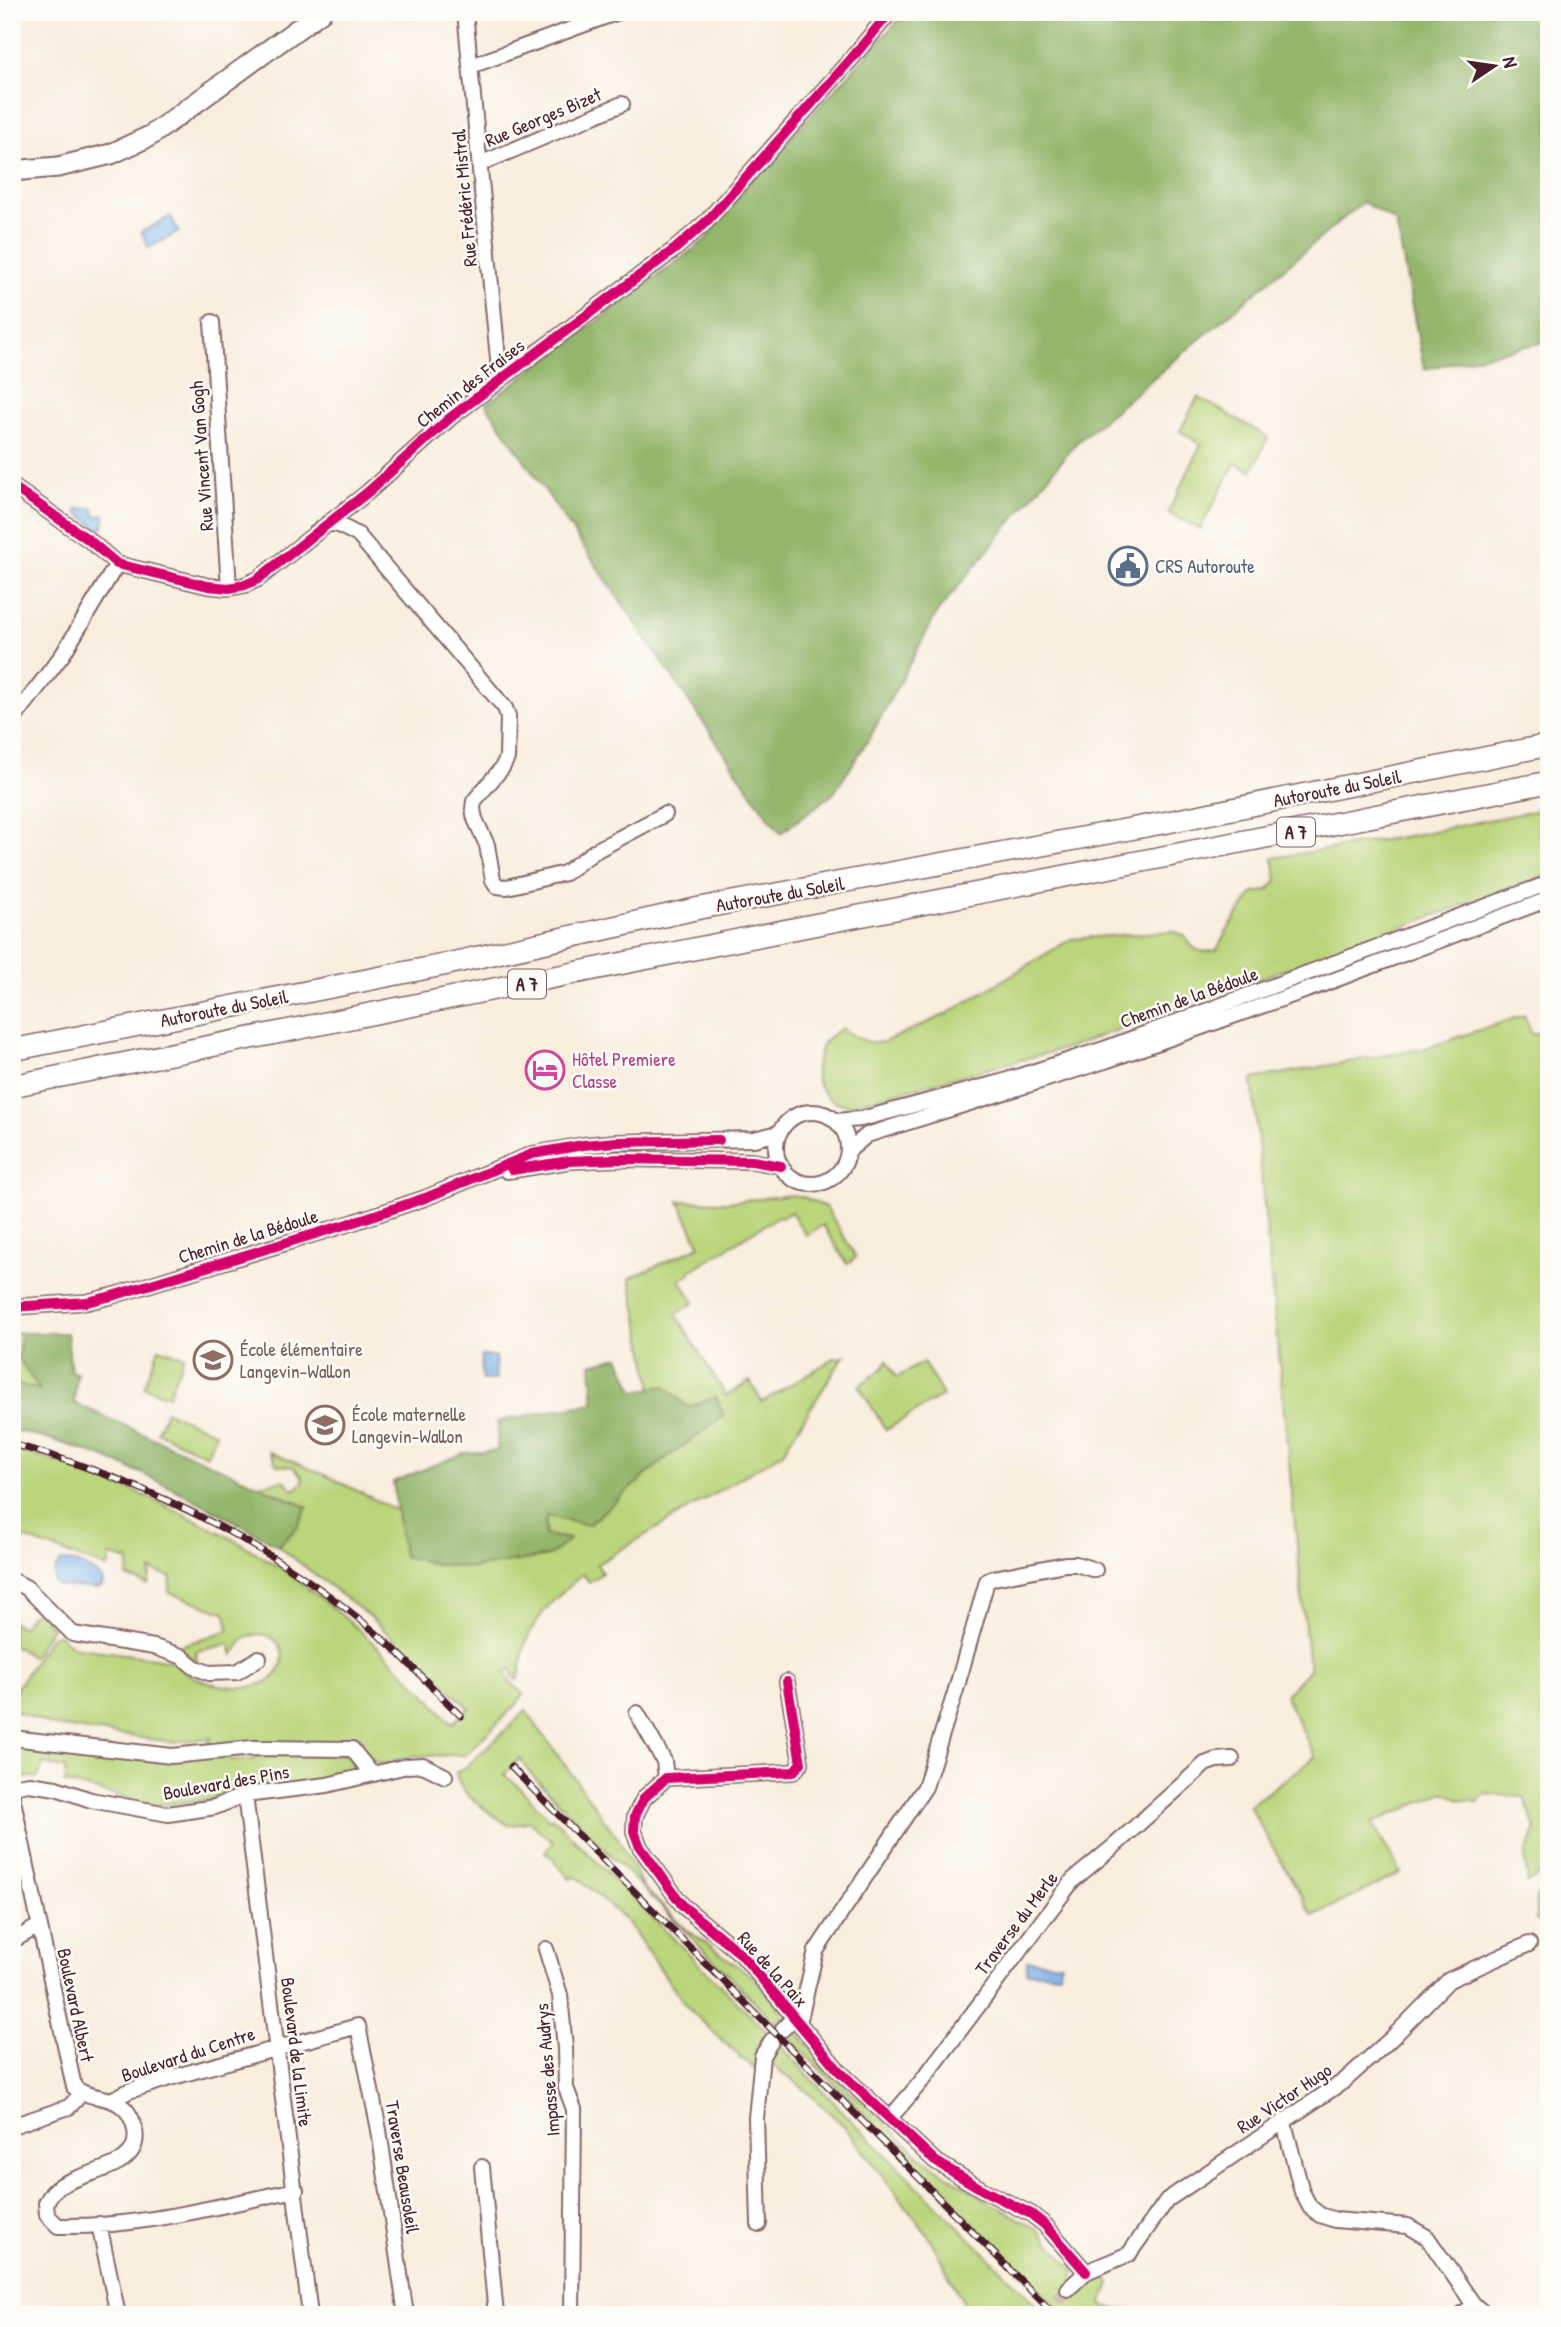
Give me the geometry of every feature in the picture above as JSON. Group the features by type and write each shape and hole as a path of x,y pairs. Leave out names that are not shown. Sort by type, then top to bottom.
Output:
{"highway":[{"name":"Autoroute du Soleil","path":"12,1050 429,967 700,908 1168,822 1549,745"},
{"name":"Autoroute du Soleil","path":"12,1086 813,925 1549,782"}],"main road":[{"path":"12,171 58,167 111,154 150,136 321,12"}],"street":[{"name":"Rue Frédéric Mistral","path":"466,12 500,380"},
{"path":"471,66 618,12"},
{"name":"Chemin des Fraises","path":"15,493 89,540 117,564 208,586 229,588 258,579 368,492 452,417 707,221 890,12"},
{"name":"Rue Georges Bizet","path":"480,164 622,104"},
{"name":"Rue Vincent Van Gogh","path":"212,322 229,588"},
{"path":"328,523 339,525 358,535 505,708 508,716 507,758 502,768 474,801 473,809 487,845 493,880 497,886 507,887 565,873 596,851 665,814"},
{"path":"12,721 62,654 117,564"},
{"name":"Chemin de la Bédoule","path":"835,1121 861,1119 1001,1082 1104,1049 1549,883"},
{"name":"Chemin de la Bédoule","path":"848,1151 867,1135 1146,1047 1321,985 1549,899"},
{"path":"806,1113 820,1113 835,1121 845,1134 848,1151 839,1173 829,1180 815,1184 802,1183 790,1177 781,1166 776,1149 779,1133 785,1124 806,1113"},
{"name":"Chemin de la Bédoule","path":"12,1307 87,1303 112,1296 354,1222 488,1174 532,1154 583,1145 754,1139 779,1133"},
{"name":"Chemin de la Bédoule","path":"488,1174 569,1161 622,1158 752,1161 781,1166"},
{"path":"783,2029 796,2020 816,1951 925,1787 987,1581 1065,1564 1096,1570"},
{"path":"12,1580 27,1588 73,1634 154,1647 181,1656 194,1667 209,1673 237,1672 259,1658"},
{"path":"637,1713 664,1761 666,1778 793,1772 801,1763 787,1682"},
{"path":"12,1738 172,1756 252,1748 352,1749 372,1774"},
{"name":"Traverse du Merle","path":"890,2118 921,2082 1073,1880 1205,1764 1232,1759"},
{"name":"Boulevard des Pins","path":"12,1787 29,1784 56,1788 118,1806 168,1814 215,1807 245,1795 327,1785 407,1766 423,1765 445,1776"},
{"name":"Rue de la Paix","path":"666,1778 643,1798 635,1815 634,1831 640,1847 683,1906 742,1955 839,2071 935,2161 983,2190 1031,2214 1045,2225 1086,2272"},
{"name":"Boulevard de la Limite","path":"245,1795 310,2315"},
{"name":"Boulevard Albert","path":"12,1796 74,2087 81,2094"},
{"path":"12,1941 39,1926"},
{"name":"Rue Victor Hugo","path":"1068,2289 1086,2272 1129,2254 1167,2200 1344,2081 1392,2038 1449,1980 1529,1944"},
{"name":"Impasse des Audrys","path":"546,1949 560,1995 566,2088 574,2109 572,2315"},
{"name":"Boulevard du Centre","path":"111,2100 129,2091 276,2047 358,2026"},
{"name":"Traverse Beausoleil","path":"358,2026 363,2039 379,2130 406,2315"},
{"path":"759,2224 757,2118 762,2056 772,2040"},
{"path":"12,2126 69,2107 81,2094 111,2100 128,2112 135,2128 136,2141 130,2154 120,2162 55,2189 46,2203 47,2215 58,2226 174,2215 296,2190"},
{"path":"1284,2123 1302,2192 1310,2207 1320,2215 1335,2220 1408,2226 1427,2237 1474,2305 1486,2315"},
{"path":"482,2167 496,2315"},
{"path":"99,2224 118,2315"},
{"path":"1461,2315 1474,2305"}],"green space":[{"path":"906,12 1549,12 1549,341 1424,369 1396,222 1363,202 1076,443 938,611 870,737 834,793 781,833 486,404 704,241 749,183"},
{"path":"1198,397 1268,437 1252,471 1235,463 1200,529 1168,513 1201,445 1180,431"},
{"path":"1549,808 1549,874 1070,1047 850,1105 827,1096 818,1083 816,1067 822,1045 842,1028 862,1040 884,1042 947,1014 1071,939 1173,931 1185,936 1198,950 1217,950 1253,893 1267,891 1277,881 1273,858 1413,835"},
{"path":"1524,1015 1532,1035 1549,1029 1549,1867 1528,1883 1525,1856 1536,1829 1524,1797 1484,1794 1478,1802 1461,1800 1444,1792 1372,1823 1401,1873 1313,1916 1249,1806 1315,1757 1285,1695 1309,1670 1252,1079 1426,1048"},
{"path":"792,1195 804,1197 826,1207 856,1257 847,1264 823,1225 806,1235 791,1212 781,1218 779,1216 690,1271 691,1273 680,1280 694,1303 676,1314 726,1396 750,1381 762,1402 836,1357 838,1359 844,1356 782,1453 597,1564 602,1573 589,1582 583,1574 556,1598 528,1636 518,1680 513,1676 511,1668 505,1672 508,1679 523,1694 518,1703 465,1755 413,1756 381,1765 362,1747 297,1743 204,1746 212,1738 172,1742 55,1726 12,1710 12,1695 51,1636 58,1634 74,1647 170,1661 201,1680 226,1686 264,1683 273,1678 283,1661 280,1646 275,1640 269,1636 253,1635 245,1639 233,1655 230,1644 196,1651 197,1662 180,1649 180,1646 229,1630 226,1613 169,1592 171,1577 151,1570 148,1585 127,1577 129,1561 110,1555 108,1568 12,1534 12,1450 62,1463 143,1495 212,1528 263,1557 325,1601 370,1640 452,1724 469,1708 370,1617 278,1546 297,1528 307,1507 258,1485 284,1480 294,1490 303,1483 302,1476 294,1467 277,1465 270,1452 325,1475 428,1526 662,1438 630,1278 700,1246 679,1201 728,1202"},
{"path":"12,1332 22,1333 19,1358 40,1390 12,1383"},
{"path":"22,1333 67,1333 71,1372 77,1373 74,1403 307,1507 297,1528 278,1546 198,1501 136,1471 77,1448 12,1430 12,1383 39,1389 18,1358"},
{"path":"159,1348 184,1356 168,1396 144,1387"},
{"path":"619,1357 634,1391 665,1386 688,1407 716,1397 724,1416 665,1459 588,1525 546,1516 545,1535 570,1539 549,1556 473,1568 435,1564 403,1556 393,1482 464,1453 497,1451 498,1421 594,1403 591,1364"},
{"path":"887,1360 896,1378 923,1362 943,1395 886,1430 859,1386 884,1367"},
{"path":"166,1411 216,1433 207,1455 157,1432"},
{"path":"38,1610 52,1627 32,1657 12,1644 12,1621 22,1628"},
{"path":"526,1711 619,1840 643,1887 686,1929 756,1979 783,2012 779,2027 529,1772 520,1758 504,1775 549,1819 552,1817 771,2036 757,2046 754,2069 739,2058 687,2007 626,1920 579,1879 574,1876 571,1879 555,1863 556,1860 545,1852 553,1842 529,1821 509,1826 476,1803 463,1789 456,1772 466,1767"},
{"path":"13,1743 221,1755 232,1760 254,1760 254,1755 346,1754 357,1767 348,1777 254,1789 208,1800 156,1805 65,1783 65,1768 43,1764 38,1777 14,1778"},
{"path":"1549,1882 1549,1928 1536,1920 1536,1897"},
{"path":"793,2028 852,2094 919,2156 976,2194 1039,2230 1075,2270 1071,2279 1077,2287 1103,2271 1110,2283 1102,2304 1105,2307 1132,2310 1129,2315 1064,2315 784,2033"},
{"path":"776,2041 844,2113 1047,2315 970,2315 928,2235 844,2126 802,2087 769,2063 767,2059"}],"water":[{"path":"171,216 179,232 149,248 141,232"},
{"path":"93,508 96,516 105,514 103,529 77,513 78,509"},
{"path":"481,1356 495,1356 496,1380 482,1380"},
{"path":"62,1561 91,1570 103,1581 102,1587 96,1589 59,1586 54,1582 54,1573"},
{"path":"1027,1960 1061,1963 1060,1974 1026,1972"}],"tunnel":[{"path":"1042,2315 1068,2289"}],"railway":[{"path":"12,1444 115,1478 214,1524 262,1551 352,1613 393,1648 461,1716"},
{"path":"511,1767 1055,2315"}],"cycle path":[{"path":"12,486 89,540 117,564 208,586 229,588 258,579 368,492 451,417 675,249 707,221 890,12"},
{"path":"12,1307 87,1302 112,1296 425,1198 532,1154 616,1142 719,1140"},
{"path":"512,1170 569,1161 622,1159 752,1161 781,1166"},
{"path":"787,1682 801,1763 793,1772 666,1778 644,1798 635,1816 634,1831 640,1847 683,1906 742,1955 839,2071 935,2161 983,2190 1031,2214 1045,2225 1086,2272"}],"place":[{"name":"CRS Autoroute","path":"1128,566"},
{"name":"Hôtel Premiere Classe","path":"545,1070"},
{"name":"École élémentaire Langevin-Wallon","path":"213,1360"},
{"name":"École maternelle Langevin-Wallon","path":"325,1425"}]}
